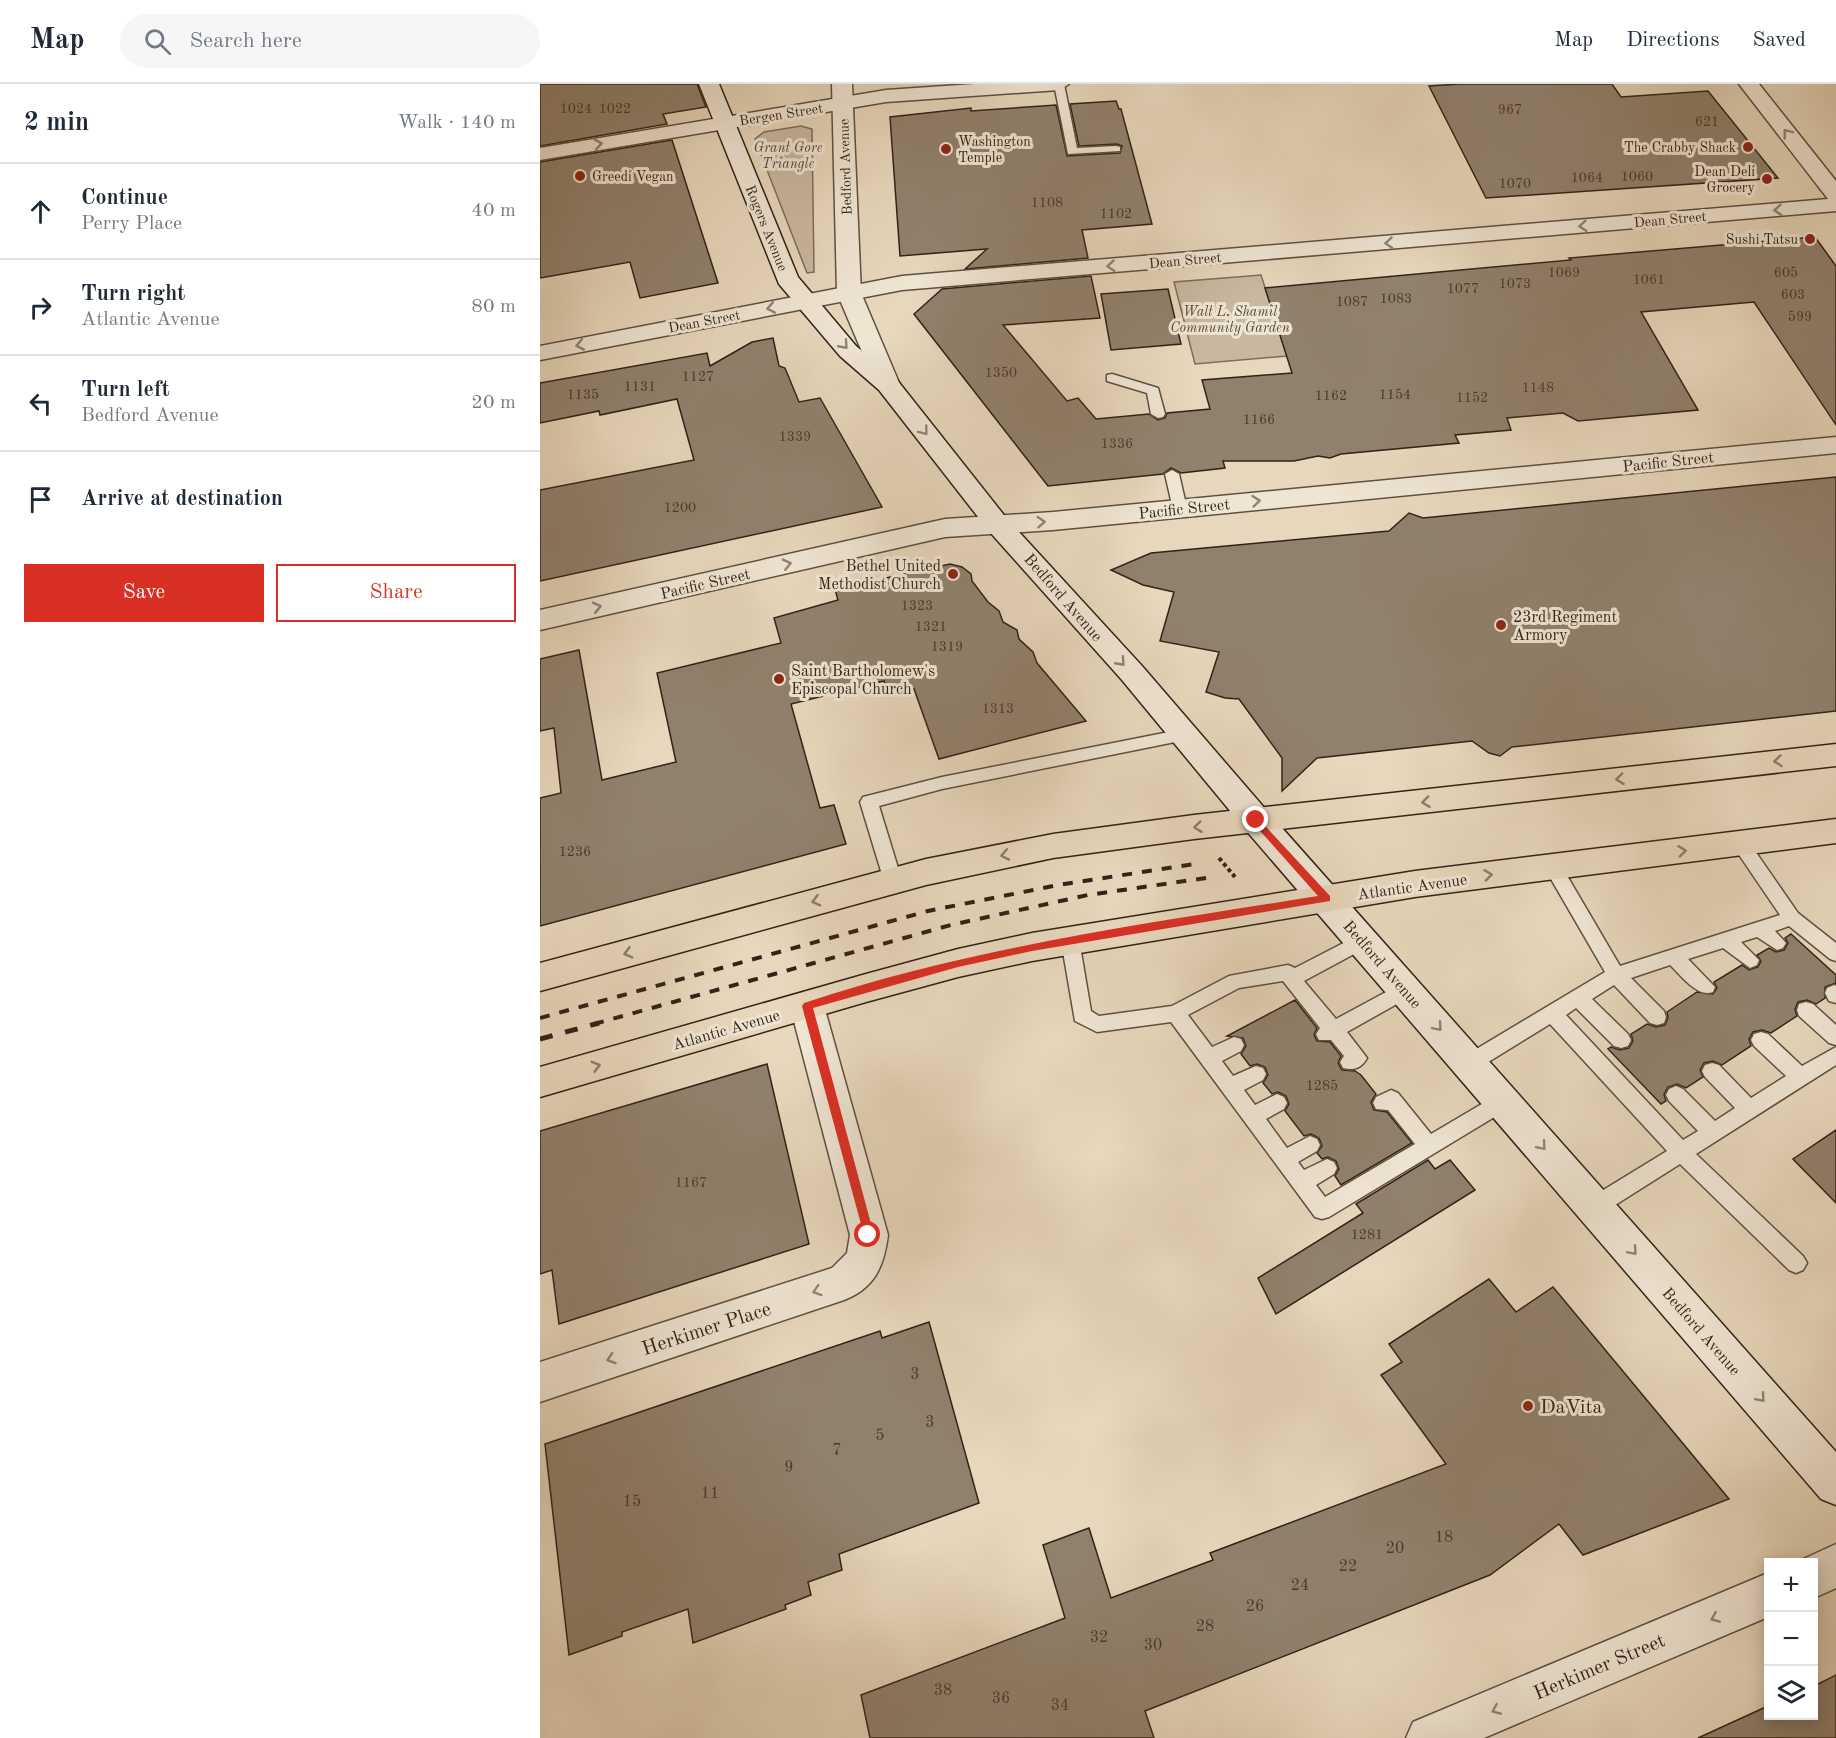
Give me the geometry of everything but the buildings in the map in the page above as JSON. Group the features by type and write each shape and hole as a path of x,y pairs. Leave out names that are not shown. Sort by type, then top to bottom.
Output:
{"main road":[{"path":"540,977 969,861 1053,846 1256,820 1836,755"},
{"name":"Atlantic Avenue","path":"540,1082 958,963 1070,940 1326,898 1836,831"}],"street":[{"name":"Rogers Avenue","path":"709,84 788,279 805,302"},
{"name":"Bergen Street","path":"540,154 725,123 842,94 886,96 1059,84"},
{"path":"1749,84 1836,195"},
{"name":"Bedford Avenue","path":"842,94 849,293 888,385"},
{"name":"Dean Street","path":"540,352 902,283 1836,205"},
{"name":"Bedford Avenue","path":"805,302 848,351 888,385 998,525 1020,546 1256,820 1835,1481"},
{"name":"Pacific Street","path":"540,620 945,528 1180,509 1836,445"},
{"name":"Herkimer Place","path":"540,1382 844,1282 865,1262 868,1235 807,1006"},
{"path":"1818,1574 1836,1566"},
{"name":"Herkimer Street","path":"1429,1738 1764,1597"}],"lane":[{"path":"1059,84 1072,152 1116,149"},
{"path":"1112,378 1153,391 1158,414"},
{"path":"1172,474 1180,509"},
{"path":"893,881 869,802 942,783 1184,735"},
{"path":"1740,843 1792,918 1836,954"},
{"path":"1553,867 1616,975 1658,1017"},
{"path":"1470,1063 1551,1012 1616,975 1792,918"},
{"path":"1760,929 1777,943"},
{"path":"1726,939 1750,960"},
{"path":"1070,940 1082,1015 1098,1024 1175,1013 1236,981 1288,973 1308,1005 1330,1032 1357,1058 1350,1062"},
{"path":"1292,979 1363,941"},
{"path":"1673,956 1706,987"},
{"path":"1330,1032 1406,990"},
{"path":"1578,997 1621,1040"},
{"path":"1806,1010 1836,1037"},
{"path":"1551,1012 1680,1151 1796,1263"},
{"path":"1175,1013 1322,1210 1504,1101"},
{"path":"1761,1040 1800,1077"},
{"path":"1209,1059 1234,1045"},
{"path":"1594,1207 1748,1108 1836,1055"},
{"path":"1712,1071 1748,1108"},
{"path":"1230,1087 1256,1074"},
{"path":"1676,1095 1712,1131"},
{"path":"1383,1103 1390,1099 1405,1123 1429,1146"},
{"path":"1252,1117 1277,1103"},
{"path":"1284,1160 1310,1145"},
{"path":"1301,1183 1327,1168"}],"path":[{"path":"1218,857 1239,883"}],"green space":[{"name":"Grant Gore Triangle","path":"801,126 812,129 814,272 807,273 755,139 764,132"},
{"name":"Walt L. Shamil Community Garden","path":"1261,275 1287,356 1195,364 1174,282"}],"railway":[{"path":"540,1018 928,911 1058,885 1201,863"},
{"path":"594,1024 951,925 1088,895 1213,877"},
{"path":"540,1039 599,1023"}],"place":[{"name":"The Crabby Shack","path":"1748,147"},
{"name":"Washington Temple","path":"946,149"},
{"name":"Greedi Vegan","path":"580,176"},
{"name":"Dean Deli Grocery","path":"1767,179"},
{"name":"Sushi Tatsu","path":"1810,239"},
{"name":"Bethel United Methodist Church","path":"953,574"},
{"name":"23rd Regiment Armory","path":"1501,625"},
{"name":"Saint Bartholomew's Episcopal Church","path":"779,679"},
{"name":"DaVita","path":"1528,1406"}],"route":[{"path":"868,1235 807,1006 958,963 1032,946 1326,898 1256,820"}]}
